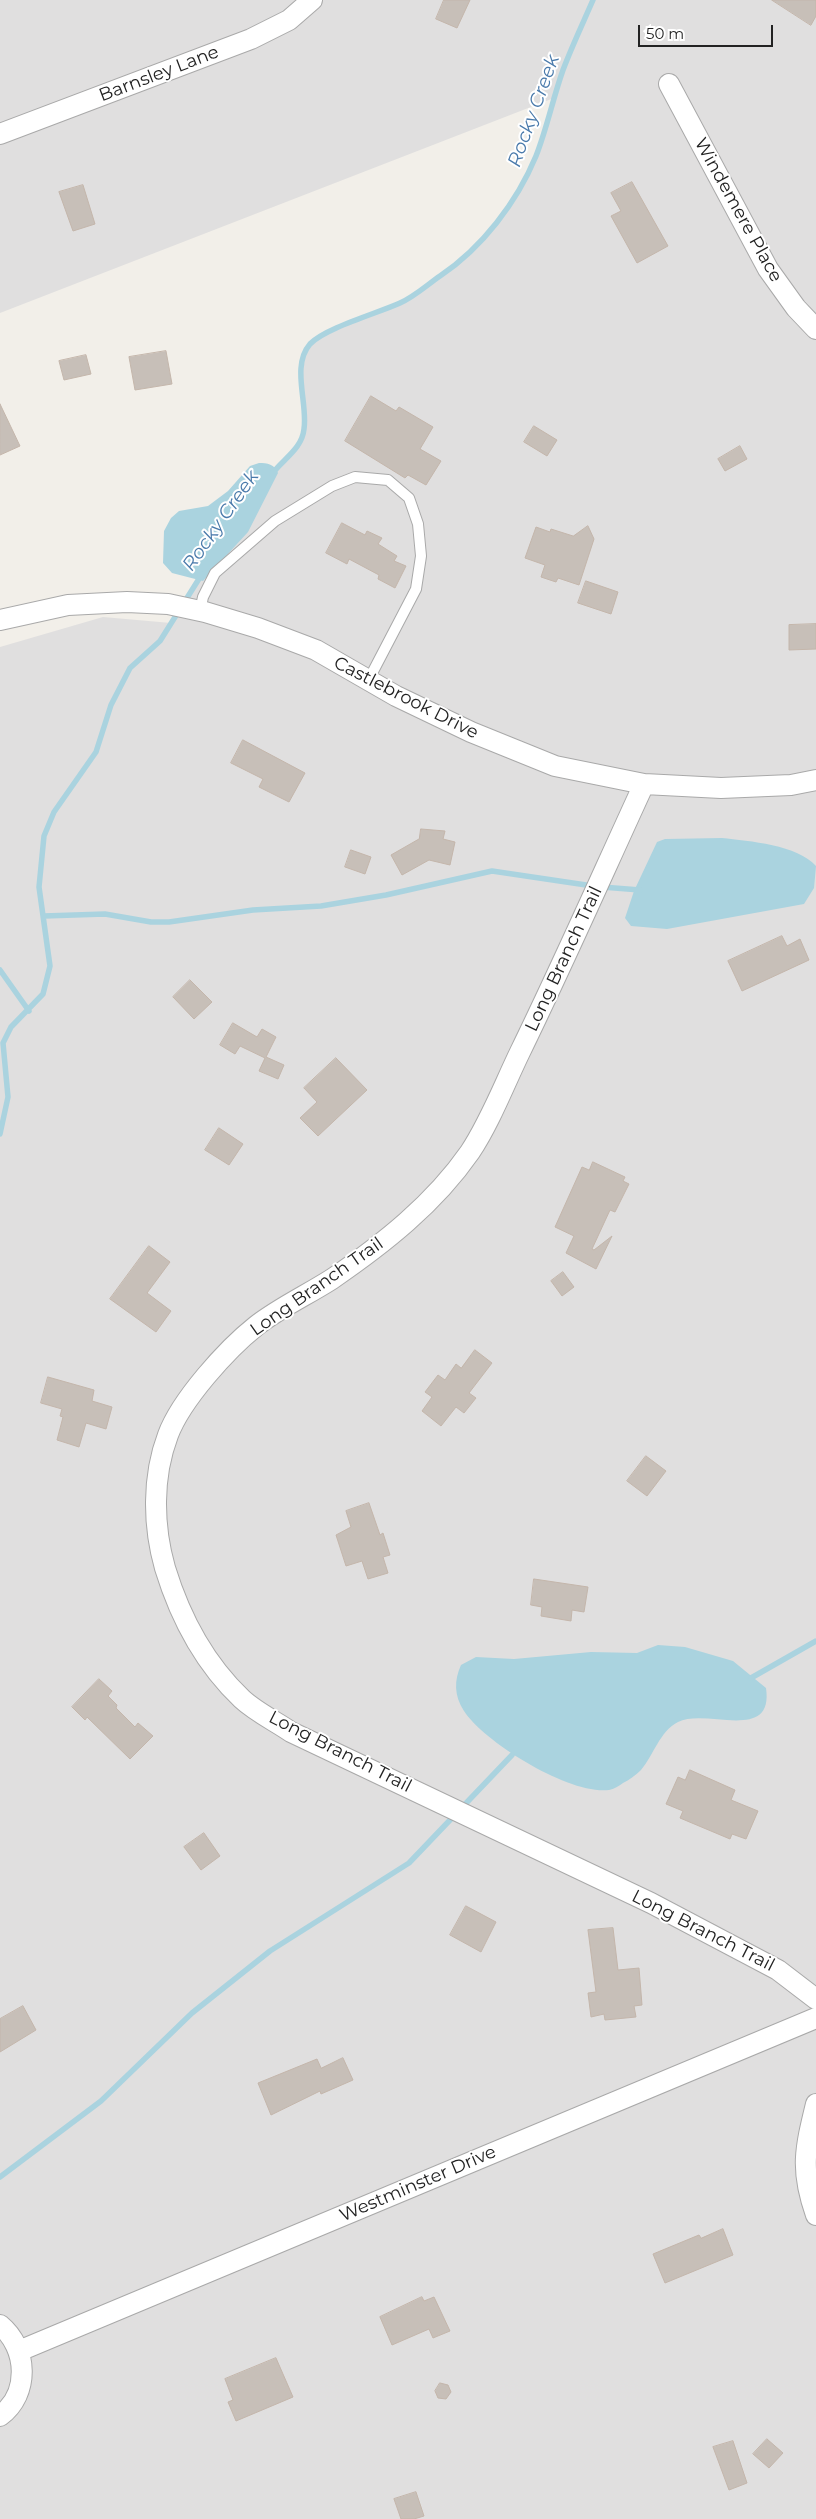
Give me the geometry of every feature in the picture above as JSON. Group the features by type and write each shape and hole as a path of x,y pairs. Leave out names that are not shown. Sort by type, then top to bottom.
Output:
{"street":[{"name":"Barnsley Lane","path":"0,134 251,39 288,20 312,0"},
{"name":"Windemere Place","path":"669,84 768,269 796,308 816,329"},
{"name":"Castlebrook Drive","path":"0,620 68,604 127,602 168,604 258,628 316,650 396,696 471,732 555,766 644,784 721,788 791,784 816,780"},
{"name":"Long Branch Trail","path":"644,784 535,1022 471,1151 434,1197 391,1236 332,1279 257,1325 222,1358 189,1398 168,1435 156,1488 158,1542 174,1598 196,1640 220,1676 245,1701 291,1732 652,1903 778,1970 816,1999"},
{"name":"Westminster Drive","path":"19,2351 816,2018"},
{"path":"816,2104 805,2147 807,2189 816,2215"},
{"path":"0,2325 8,2332 19,2351 23,2372 18,2393 6,2411 0,2416"}],"lane":[{"path":"200,611 203,596 215,573 275,522 332,486 355,477 388,480 409,498 418,524 421,556 416,589 368,680"}],"shaded area":[{"path":"0,0 816,0 816,2519 0,2519 0,647 103,617 171,623 196,579 273,473 297,448 304,430 302,370 304,355 311,343 332,331 402,302 456,265 483,239 525,179 536,156 554,98 0,313"}],"water":[{"path":"259,463 273,466 278,473 248,532 203,581 172,573 163,563 164,531 171,518 179,511 208,506 228,491 250,466"},
{"path":"722,838 772,845 798,853 808,859 816,866 814,888 804,904 667,929 631,926 625,918 634,891 657,842 665,839"},
{"path":"658,1645 685,1647 733,1661 766,1688 766,1705 760,1715 749,1719 690,1719 678,1722 671,1726 661,1738 646,1764 635,1776 609,1790 592,1789 573,1784 552,1776 530,1764 490,1738 464,1711 458,1700 456,1682 461,1665 476,1657 514,1659 591,1652 637,1653"}],"building":[{"path":"444,0 470,0 457,28 436,19"},
{"path":"772,0 816,0 816,16 811,25"},
{"path":"632,182 668,246 637,263 611,216 621,211 611,193"},
{"path":"83,185 95,224 73,231 59,192"},
{"path":"166,351 172,384 135,390 129,357"},
{"path":"86,355 91,374 64,380 59,361"},
{"path":"371,396 396,411 399,407 433,427 420,449 441,461 426,485 408,475 405,478 345,441"},
{"path":"0,404 20,446 0,455"},
{"path":"534,426 557,440 547,456 524,442"},
{"path":"740,446 747,459 725,471 718,459"},
{"path":"342,523 365,535 367,531 382,538 378,544 397,556 394,561 406,566 395,588 378,579 379,575 349,559 347,564 326,553"},
{"path":"588,526 594,539 579,585 558,578 556,582 541,577 545,565 525,558 536,527 550,532 551,529 573,536"},
{"path":"586,581 618,592 611,614 578,603"},
{"path":"816,624 816,649 789,650 789,625"},
{"path":"243,740 305,773 289,802 259,787 263,779 231,763"},
{"path":"421,829 445,831 443,839 455,842 450,865 429,860 402,875 391,855 419,839"},
{"path":"351,850 371,857 365,874 345,867"},
{"path":"782,936 787,946 800,939 809,960 742,991 728,961"},
{"path":"190,980 212,1002 194,1019 173,997"},
{"path":"233,1023 257,1037 262,1029 276,1037 266,1057 284,1065 278,1079 259,1071 265,1058 240,1046 235,1054 220,1045"},
{"path":"336,1058 367,1090 318,1136 300,1118 317,1102 304,1088"},
{"path":"219,1128 243,1144 229,1165 205,1150"},
{"path":"593,1162 625,1177 623,1181 629,1184 615,1212 610,1210 592,1249 594,1250 612,1236 596,1269 566,1253 574,1236 555,1227 582,1167 589,1170"},
{"path":"149,1246 170,1262 147,1293 171,1311 156,1332 110,1299"},
{"path":"563,1272 574,1287 562,1296 551,1281"},
{"path":"475,1350 492,1363 469,1393 476,1398 464,1413 456,1407 441,1426 422,1411 432,1397 425,1392 438,1375 445,1380 456,1364 461,1368"},
{"path":"48,1377 94,1390 92,1401 112,1407 106,1429 86,1423 79,1447 57,1440 63,1417 60,1416 62,1409 41,1403"},
{"path":"646,1456 666,1471 647,1496 627,1481"},
{"path":"369,1503 380,1535 383,1533 390,1555 383,1557 388,1573 368,1579 362,1561 346,1566 336,1535 351,1527 346,1511"},
{"path":"534,1579 588,1587 584,1612 572,1610 571,1621 541,1616 542,1607 531,1605"},
{"path":"99,1679 112,1691 108,1696 117,1705 116,1708 135,1727 138,1723 153,1736 130,1759 87,1717 85,1720 72,1707"},
{"path":"690,1770 735,1790 731,1800 758,1811 746,1839 732,1834 730,1839 680,1818 683,1811 666,1804 678,1777 685,1780"},
{"path":"204,1833 220,1856 201,1870 184,1847"},
{"path":"466,1906 496,1922 481,1952 450,1935"},
{"path":"613,1928 618,1970 639,1968 642,2005 634,2006 636,2017 605,2020 604,2014 591,2017 588,1993 596,1992 588,1930"},
{"path":"23,2006 36,2030 0,2052 0,2019"},
{"path":"343,2058 353,2080 321,2094 320,2091 271,2115 258,2083 317,2059 321,2068"},
{"path":"723,2229 733,2255 665,2283 653,2254 699,2235 701,2238"},
{"path":"422,2297 424,2301 434,2297 450,2331 433,2338 429,2329 392,2345 380,2317"},
{"path":"276,2358 293,2397 236,2421 228,2402 233,2400 225,2379"},
{"path":"440,2383 448,2385 451,2392 446,2399 438,2398 435,2391"},
{"path":"767,2439 783,2453 769,2468 753,2454"},
{"path":"733,2441 747,2483 729,2490 713,2447"},
{"path":"416,2492 424,2516 414,2519 401,2519 394,2499"}],"waterway":[{"name":"Rocky Creek","path":"272,474 296,448 303,436 305,419 301,374 304,353 310,344 327,332 400,303 415,294 470,252 497,223 508,207 536,156 563,70 593,0"},
{"name":"Rocky Creek","path":"0,1134 8,1097 3,1043 11,1027 43,994 50,966 39,887 44,836 54,812 96,752 111,705 130,668 160,641 202,574"},
{"path":"44,916 105,914 151,922 169,922 253,910 321,906 386,895 492,871 593,886"},
{"path":"602,887 640,890"},
{"path":"0,970 29,1011"},
{"path":"751,1678 816,1641"},
{"path":"0,2177 101,2101 192,2013 270,1951 409,1863 512,1755"}]}
